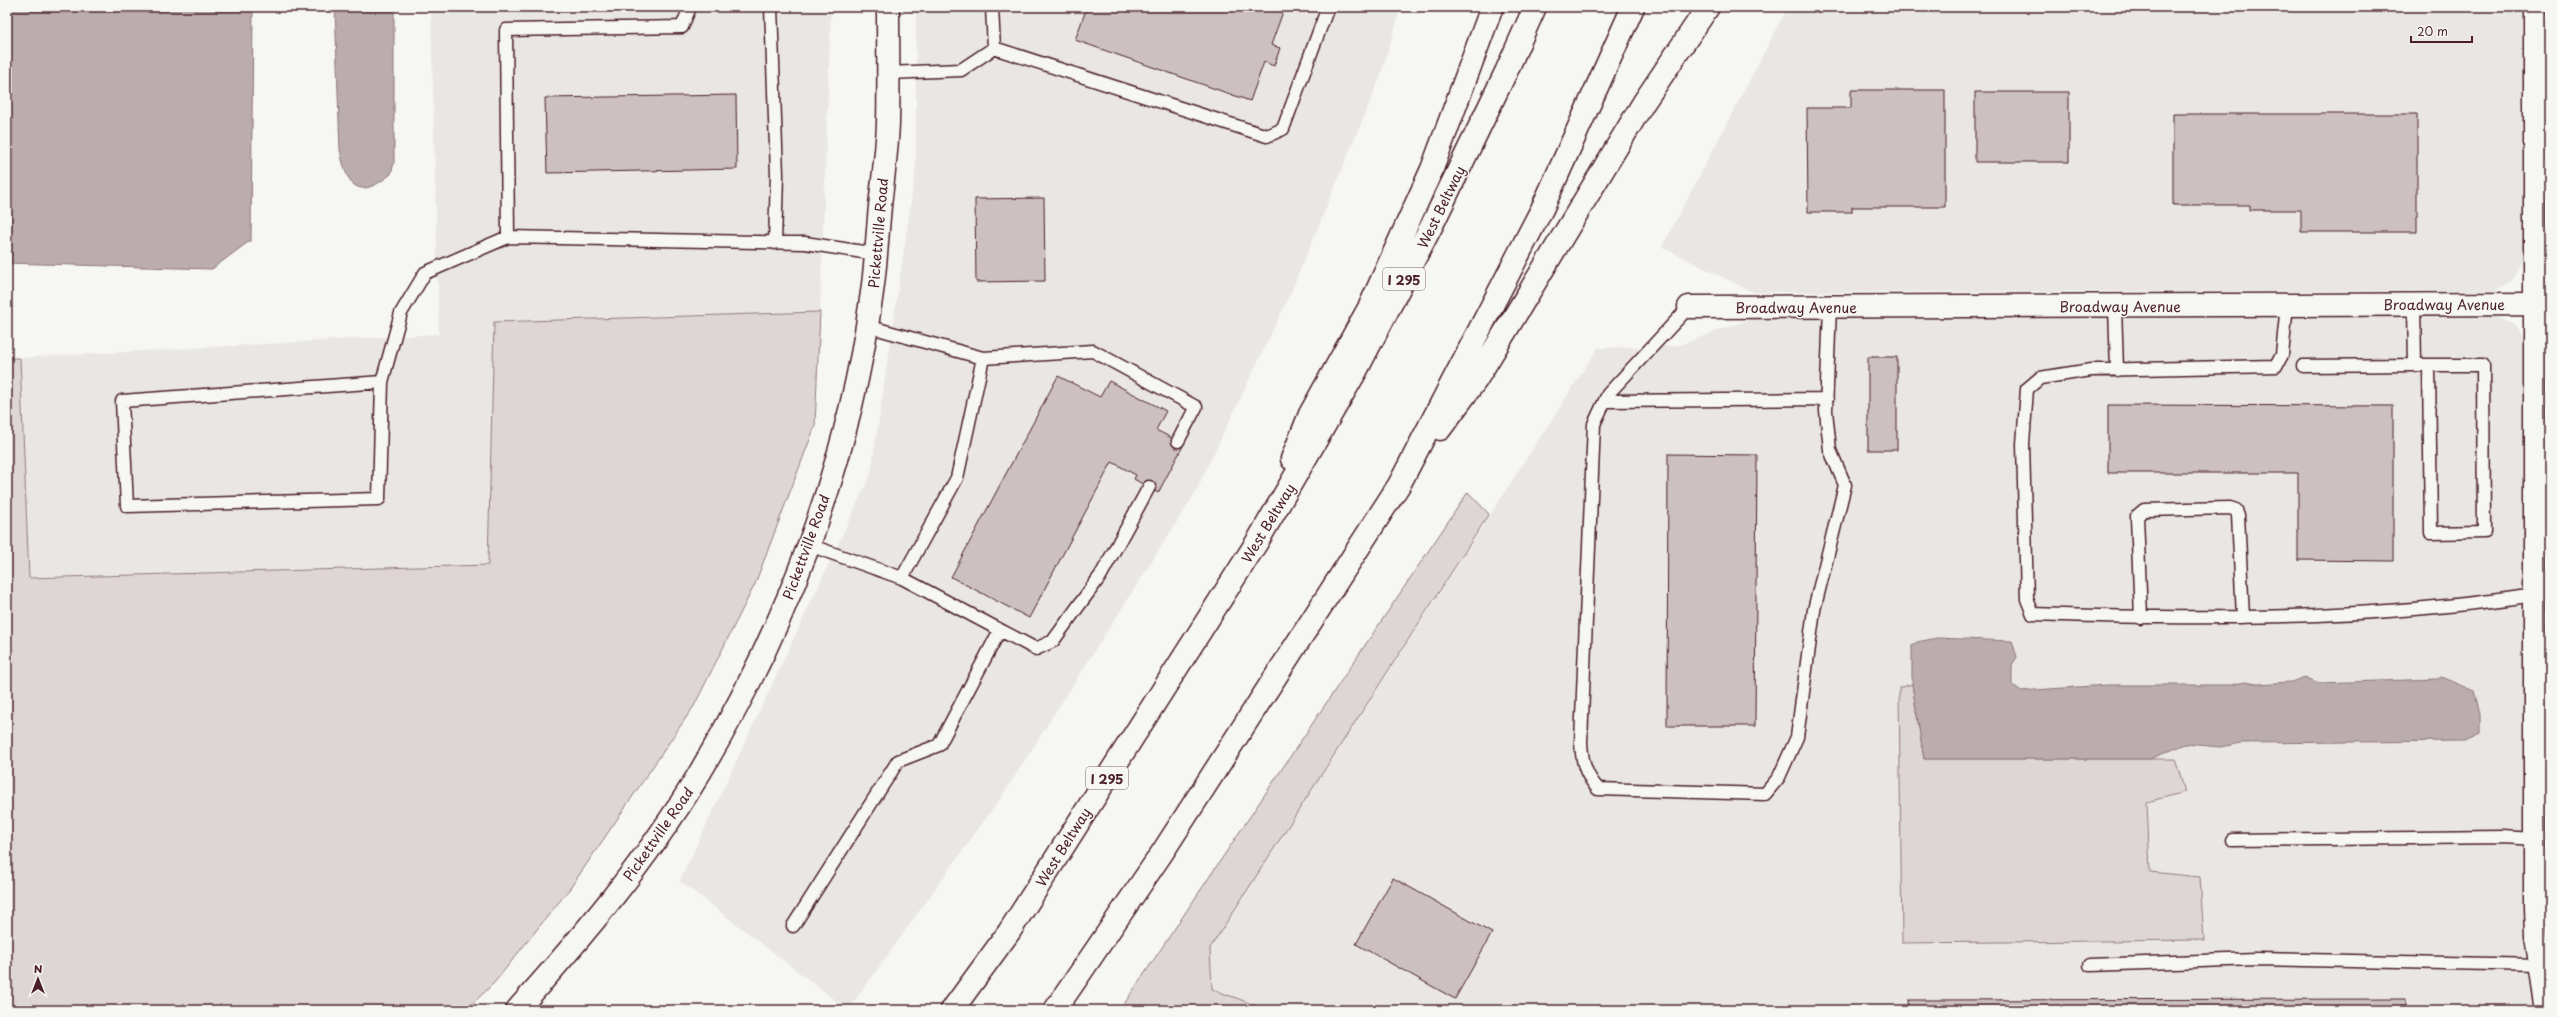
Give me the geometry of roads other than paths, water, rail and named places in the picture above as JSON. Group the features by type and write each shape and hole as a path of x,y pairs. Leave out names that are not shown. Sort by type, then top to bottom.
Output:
{"main road":[{"name":"Pickettville Road","path":"517,1010 578,942 641,860 695,781 749,685 783,611 809,545 846,425 867,326 876,254 888,126 888,7"},
{"path":"1257,542 1310,414 1370,306 1432,169 1492,7"},
{"name":"West Beltway","path":"952,1010 1009,932 1257,542 1356,371 1432,226 1506,72 1535,7"},
{"path":"1399,485 1542,209 1633,7"},
{"path":"1055,1010 1162,853 1399,485 1476,380 1644,102 1708,7"},
{"path":"2535,7 2543,168 2543,480 2535,594 2535,839 2543,908 2540,965 2548,1008"},
{"name":"Broadway Avenue","path":"1689,307 2542,304"}],"lane":[{"path":"508,237 506,30 682,27 690,7"},
{"path":"771,7 778,176 775,243"},
{"path":"992,7 994,48"},
{"path":"994,48 1267,136 1283,129 1328,7"},
{"path":"888,73 961,70 994,48"},
{"path":"382,382 122,401 127,506 379,499 382,382 401,313 425,273 508,237 805,244 876,254"},
{"path":"2414,304 2415,365"},
{"path":"2286,305 2282,355 2276,366 2091,370 2040,378 2027,389 2023,444 2027,599 2033,614 2141,618 2308,616 2456,605 2535,594"},
{"path":"2115,306 2117,370"},
{"path":"1689,307 1608,394 1594,424 1590,484 1581,742 1583,763 1588,777 1598,789 1765,794 1779,777 1798,737 1814,610 1845,485 1830,450 1827,399 1830,307"},
{"path":"867,326 983,358 1093,351 1196,407 1178,441"},
{"path":"902,578 957,478 983,358"},
{"path":"2303,366 2415,365 2429,365 2483,365 2484,532 2431,533 2429,365"},
{"path":"1605,401 1827,399"},
{"path":"809,545 902,578 1036,649 1053,641 1101,575 1149,488"},
{"path":"2141,618 2137,516 2140,512 2144,510 2230,508 2236,510 2238,515 2243,617"},
{"path":"793,926 898,761 939,745 1000,630"},
{"path":"2232,840 2502,837 2535,839"},
{"path":"2090,965 2256,959 2540,965"}]}
